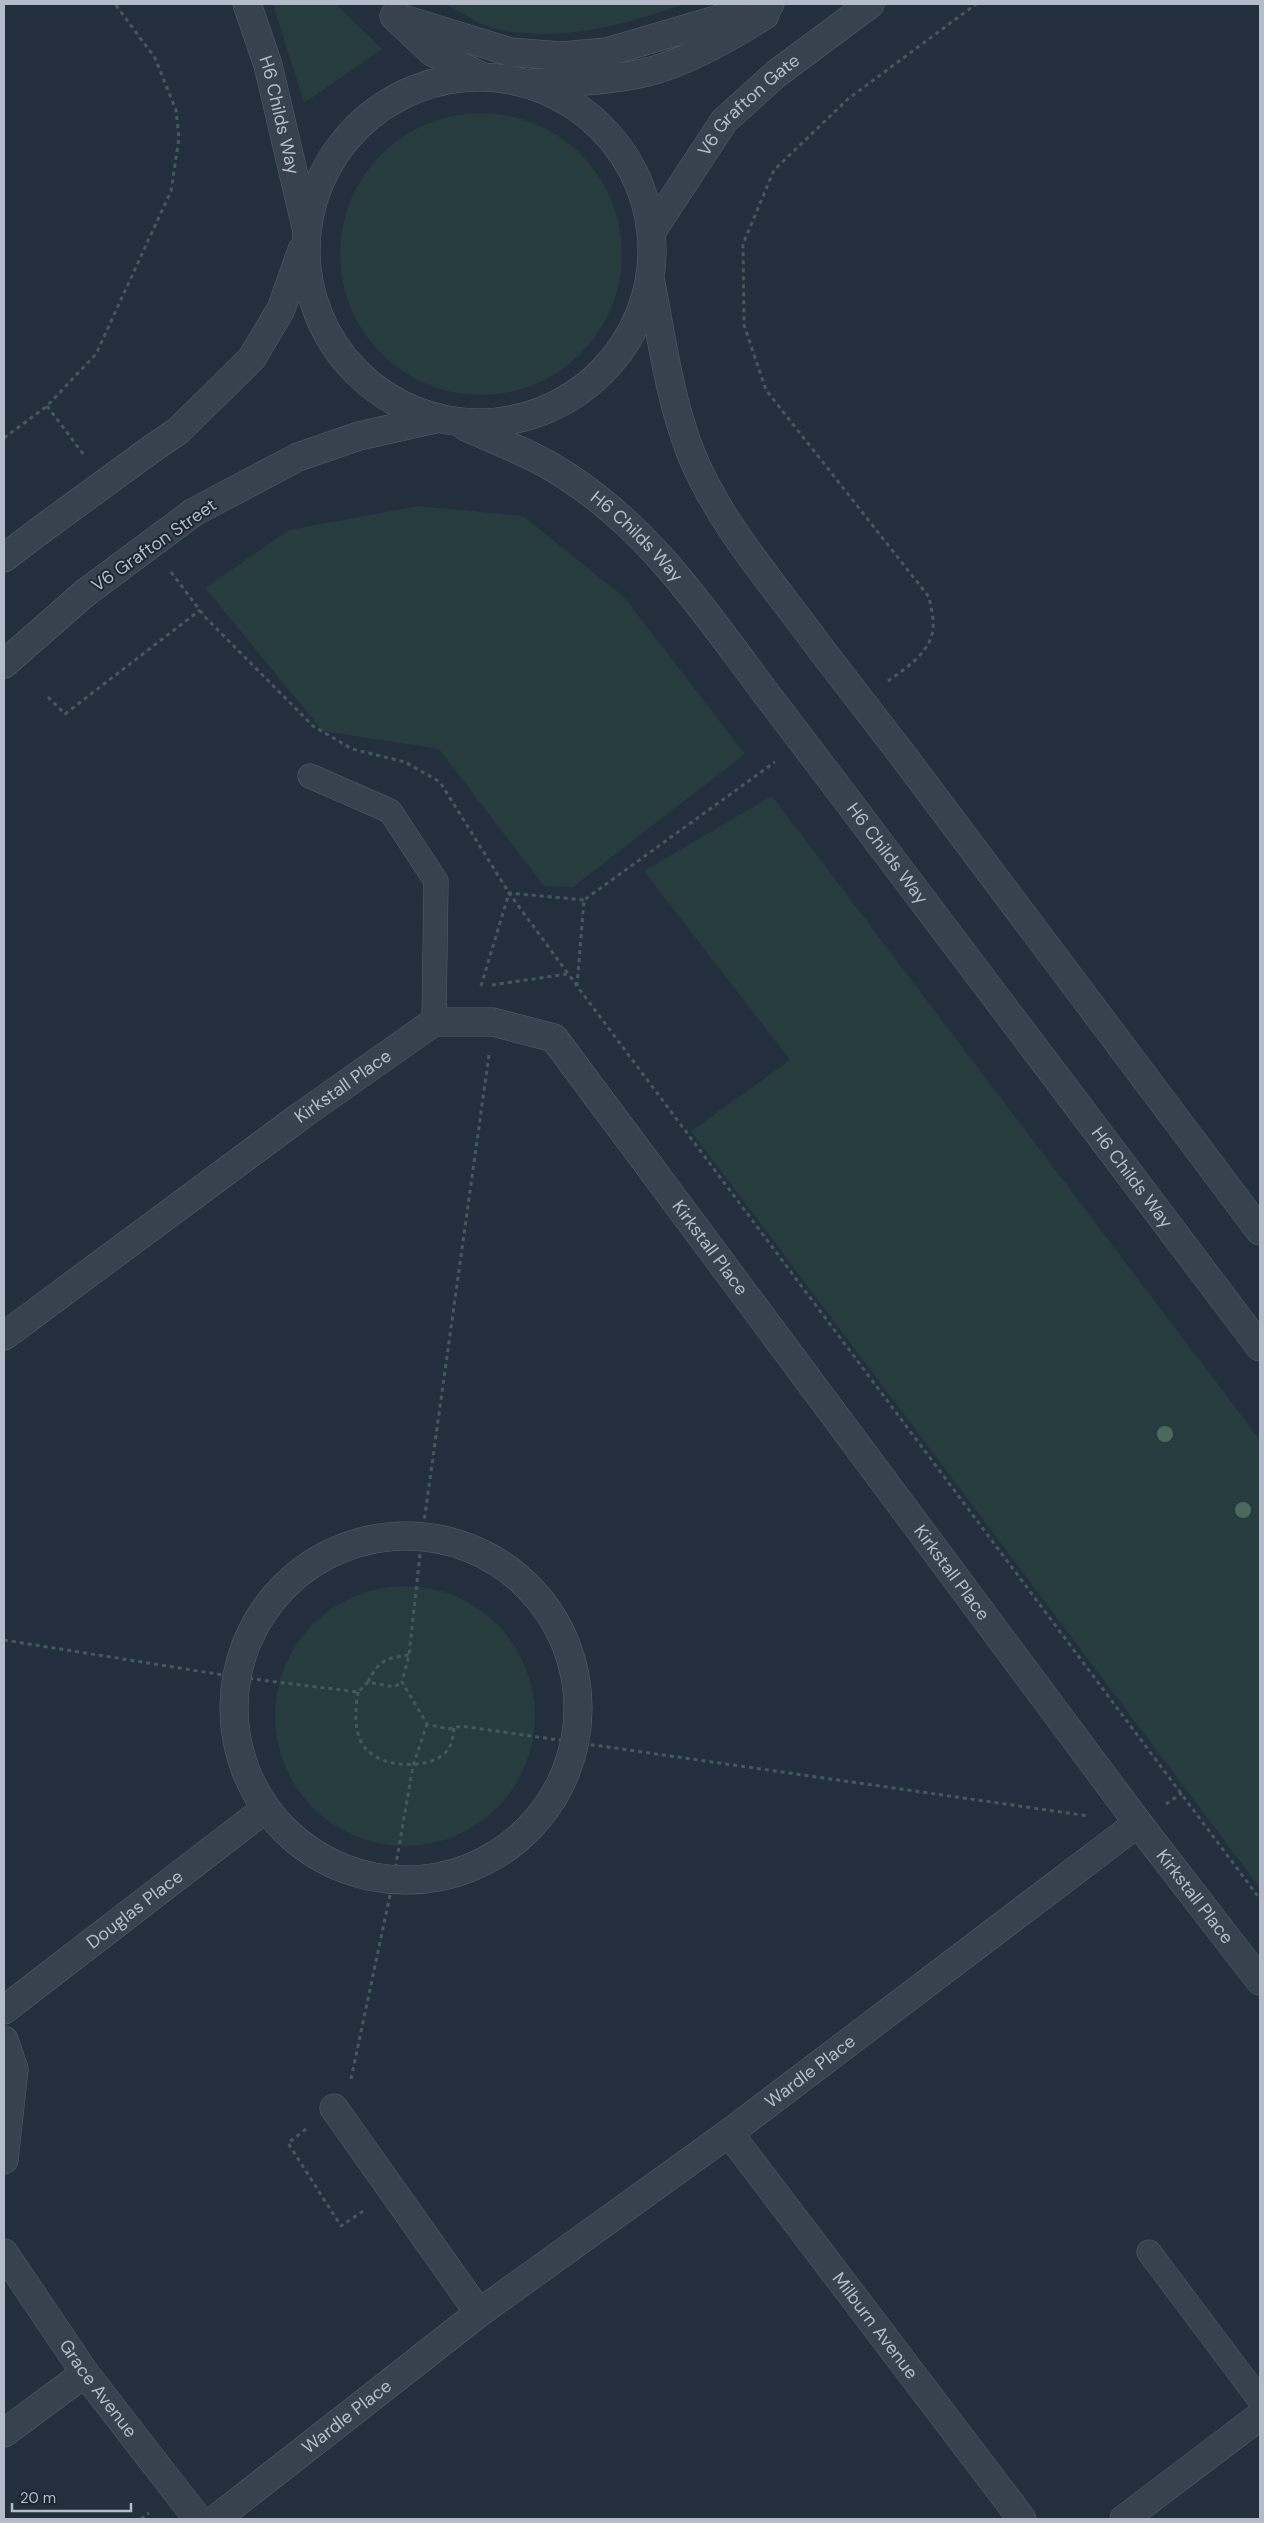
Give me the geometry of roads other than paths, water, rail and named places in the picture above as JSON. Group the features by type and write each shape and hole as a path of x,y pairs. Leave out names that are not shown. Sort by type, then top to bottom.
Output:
{"street":[{"name":"H6 Childs Way","path":"247,4 268,65 306,235 309,288 326,333 348,364 391,401 528,454 564,474 598,498 655,550 844,796 1260,1347"},
{"path":"388,10 510,52 562,56 607,52 770,4"},
{"path":"4,558 178,431 252,358 281,309 306,235 320,180 347,137 385,104 431,83 481,76 528,83 594,81 655,70 729,39 781,4"},
{"name":"V6 Grafton Gate","path":"652,231 724,121 776,74 870,4"},
{"path":"388,10 432,52 481,76"},
{"path":"528,83 575,105 612,138 639,182 652,231 650,279 672,391 693,457 714,498 734,530 820,648 901,752 1260,1231"},
{"path":"446,421 511,422 560,404 603,372 634,329 650,279"},
{"name":"V6 Grafton Street","path":"4,664 85,593 194,512 298,457 359,436 446,421"},
{"name":"Kirkstall Place","path":"4,1336 302,1115 434,1022 493,1022 554,1038 1138,1824 1260,1982"},
{"path":"396,1535 422,1536 473,1548 504,1567 519,1577 553,1618 574,1667 578,1720 576,1742 563,1779 534,1823 494,1857 445,1876 393,1881 344,1870 300,1845 266,1809 244,1768 233,1723 236,1677 255,1623 291,1578 340,1548 396,1535"},
{"name":"Douglas Place","path":"4,2010 266,1809"},
{"name":"Wardle Place","path":"216,2519 479,2313 729,2133 1138,1824"},
{"path":"4,2040 14,2069 4,2160"},
{"path":"334,2108 479,2313"},
{"name":"Milburn Avenue","path":"729,2133 1022,2519"},
{"name":"Grace Avenue","path":"4,2253 85,2373 198,2519"},
{"path":"4,2434 85,2373"},
{"path":"1124,2519 1260,2416"}],"lane":[{"path":"310,776 390,811 436,881 434,1022"},
{"path":"1149,2252 1260,2400"}]}
